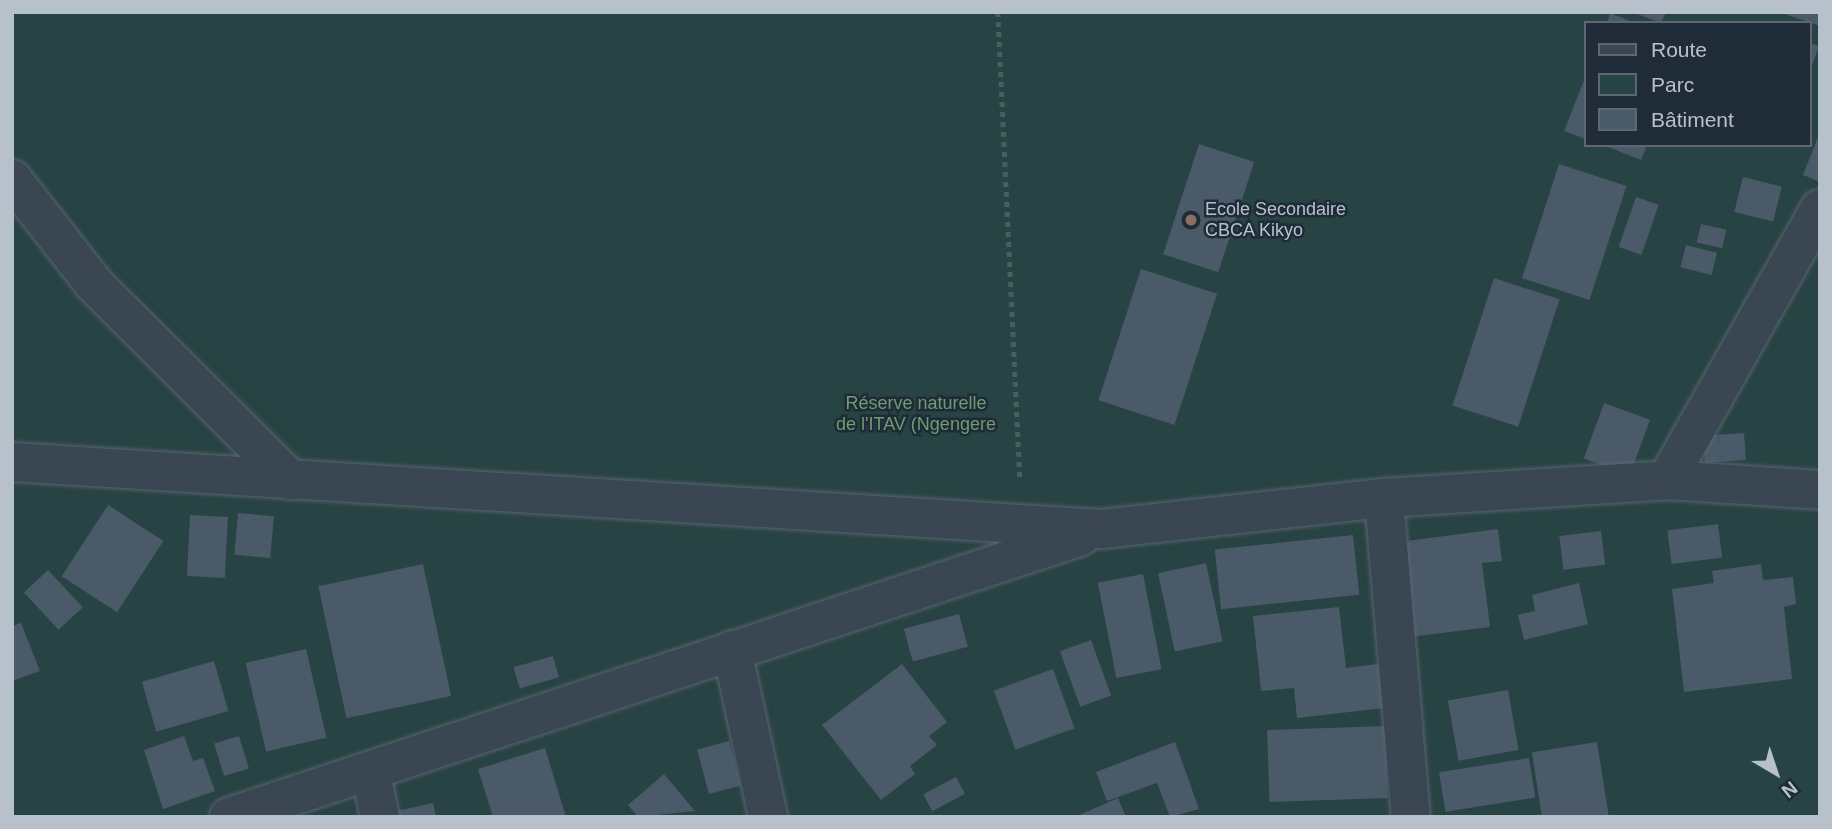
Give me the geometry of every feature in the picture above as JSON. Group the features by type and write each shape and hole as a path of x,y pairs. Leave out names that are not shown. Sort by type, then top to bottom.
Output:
{"street":[{"path":"12,179 94,284 291,480"},
{"path":"1667,480 1820,209"},
{"path":"12,462 1102,529 1384,498 1667,480 1820,490"},
{"path":"1384,498 1411,817"},
{"path":"229,817 371,774 732,650 1102,529"},
{"path":"732,650 768,817"},
{"path":"371,774 380,817"}],"path":[{"path":"998,12 1022,525"}],"green space":[{"name":"Réserve naturelle de l'ITAV (Ngengere","path":"12,12 1820,12 1820,817 12,817"}],"building":[{"path":"1632,12 1666,12 1662,21"},
{"path":"1820,12 1820,26 1811,21 1782,13"},
{"path":"1610,13 1630,21 1608,21"},
{"path":"1811,44 1819,46 1811,68"},
{"path":"1584,81 1584,139 1564,131"},
{"path":"1820,132 1820,182 1803,175"},
{"path":"1199,144 1254,162 1218,272 1163,254"},
{"path":"1608,147 1646,147 1641,160"},
{"path":"1559,164 1627,186 1589,300 1522,278"},
{"path":"1743,177 1782,187 1773,222 1734,212"},
{"path":"1636,197 1659,205 1641,255 1619,247"},
{"path":"1701,224 1726,230 1722,248 1697,243"},
{"path":"1686,245 1717,253 1711,275 1680,267"},
{"path":"1141,269 1217,294 1174,425 1098,400"},
{"path":"1494,278 1560,299 1518,427 1453,405"},
{"path":"1604,403 1650,420 1630,475 1584,458"},
{"path":"1744,433 1746,460 1705,463 1703,436"},
{"path":"108,505 163,541 117,612 62,576"},
{"path":"238,513 274,516 270,558 234,555"},
{"path":"190,515 228,517 225,578 187,576"},
{"path":"1718,524 1722,558 1672,564 1667,530"},
{"path":"1498,529 1502,561 1482,563 1490,627 1410,637 1399,542"},
{"path":"1601,531 1605,565 1563,570 1559,536"},
{"path":"1353,535 1359,595 1221,609 1215,550"},
{"path":"1206,563 1223,641 1175,651 1158,573"},
{"path":"423,564 451,696 346,718 318,586"},
{"path":"1761,564 1763,580 1793,577 1796,604 1784,607 1792,679 1684,692 1672,589 1714,583 1712,571"},
{"path":"48,570 83,607 59,630 24,593"},
{"path":"1143,574 1162,669 1116,678 1098,583"},
{"path":"1579,583 1588,624 1524,640 1518,615 1535,611 1532,595"},
{"path":"1339,607 1346,668 1378,664 1384,708 1297,718 1294,688 1261,691 1253,616"},
{"path":"959,614 968,647 913,662 904,629"},
{"path":"21,623 40,671 12,681 12,626"},
{"path":"1091,640 1111,695 1080,707 1060,651"},
{"path":"306,649 326,738 266,752 246,663"},
{"path":"553,656 559,677 520,688 514,667"},
{"path":"214,661 228,711 156,732 142,682"},
{"path":"902,664 947,722 929,736 937,745 910,766 915,774 881,800 822,725"},
{"path":"1053,669 1075,728 1015,750 994,691"},
{"path":"1508,690 1519,750 1459,761 1448,701"},
{"path":"1385,726 1388,798 1270,802 1267,730"},
{"path":"184,736 193,761 203,758 215,791 163,809 144,750"},
{"path":"239,736 249,769 224,776 214,744"},
{"path":"729,741 741,785 709,794 697,750"},
{"path":"1175,742 1199,809 1170,817 1157,783 1107,801 1096,772"},
{"path":"1597,742 1609,815 1542,817 1532,752"},
{"path":"545,748 566,817 493,817 478,769"},
{"path":"1529,758 1535,798 1445,812 1439,772"},
{"path":"664,774 695,811 638,817 628,805"},
{"path":"956,777 965,794 932,811 923,794"},
{"path":"1118,798 1126,817 1075,817"},
{"path":"433,803 436,817 394,817 393,812"}],"place":[{"name":"Ecole Secondaire CBCA Kikyo","path":"1191,220"}]}
